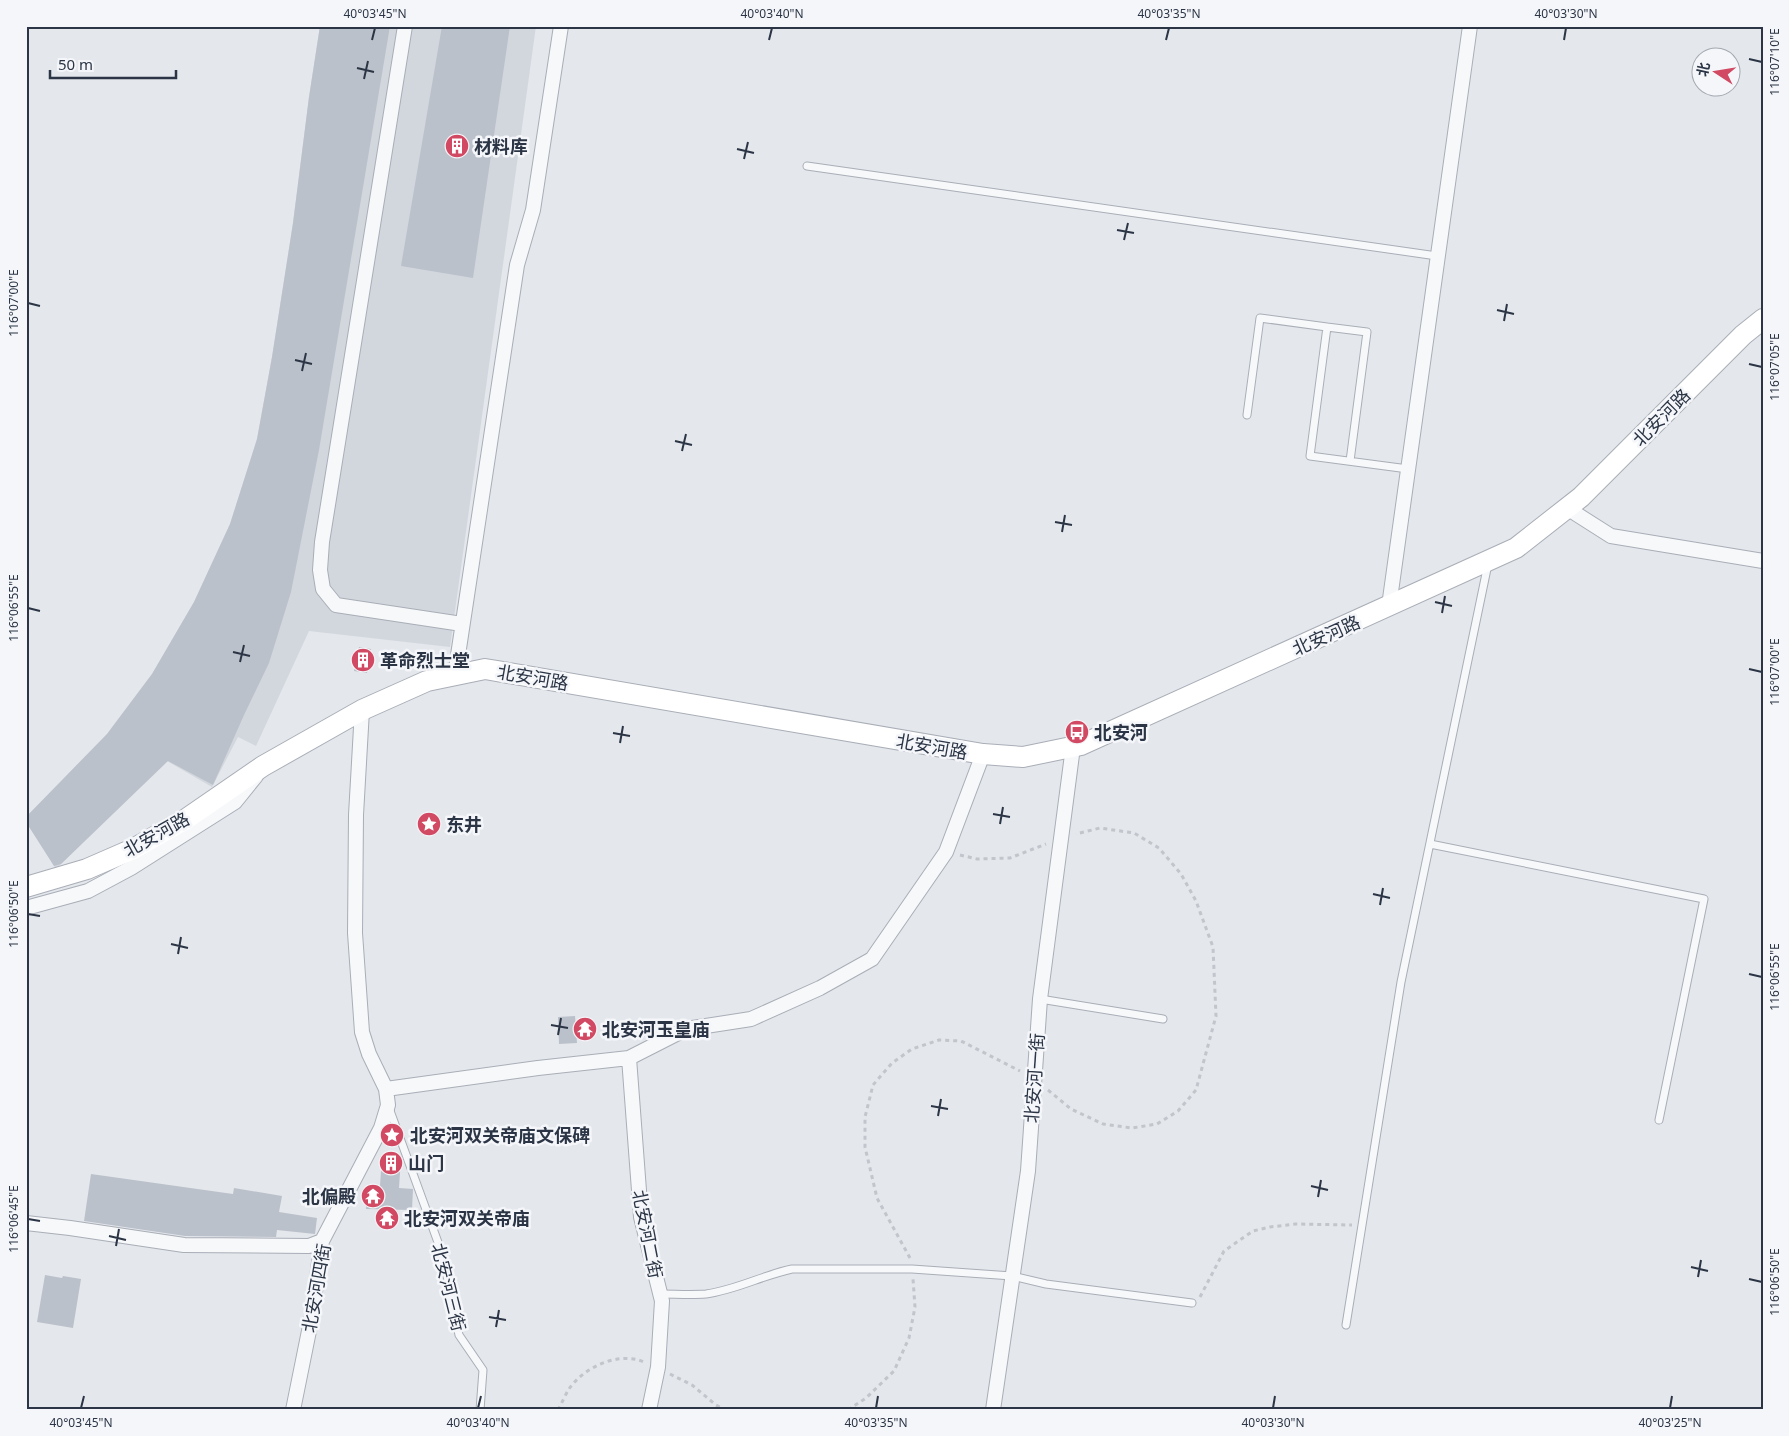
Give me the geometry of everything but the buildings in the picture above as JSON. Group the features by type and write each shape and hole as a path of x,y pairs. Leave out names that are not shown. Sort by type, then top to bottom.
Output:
{"main road":[{"name":"北安河路","path":"26,887 87,869 133,849 186,819 262,766 362,710 427,681 485,669 983,754 1024,757 1081,745 1516,548 1582,497 1743,335 1763,319"}],"street":[{"path":"405,26 324,533 320,570 323,589 336,605 462,624"},
{"path":"454,675 517,265 533,210 561,26"},
{"path":"1389,606 1470,26"},
{"path":"1567,508 1612,536 1763,561"},
{"name":"北安河四街","path":"293,1410 311,1321 322,1241 381,1128 388,1105 386,1089 369,1054 362,1032 356,943 356,815 362,710"},
{"name":"北安河一街","path":"993,1410 1028,1171 1040,999 1073,747"},
{"path":"386,1089 538,1068 629,1058 686,1030 751,1019 820,988 872,959 946,852 983,754"},
{"path":"26,908 88,891 131,868 235,802 251,784 262,766"},
{"name":"北安河二街","path":"629,1058 641,1217 662,1301 658,1367 649,1410"},
{"path":"26,1223 184,1245 309,1246 322,1241"}],"lane":[{"path":"808,166 1437,256"},
{"path":"1247,415 1260,318 1367,332 1350,461"},
{"path":"1327,327 1310,456 1408,469"},
{"path":"1346,1325 1401,982 1489,560"},
{"path":"1430,844 1704,900 1659,1120"},
{"path":"1040,999 1162,1019"},
{"name":"北安河三街","path":"388,1105 443,1256 459,1336 484,1370 480,1410"},
{"path":"660,1294 707,1294 792,1269 912,1269 1012,1276 1046,1284 1192,1303"}],"path":[{"path":"1192,1303 1200,1297 1224,1251 1253,1231 1296,1224 1362,1225"},
{"path":"558,1410 569,1388 585,1373 607,1362 627,1357 658,1367 692,1386 725,1410"}],"shaded area":[{"path":"320,26 536,26 450,647 309,631 256,746 238,737 212,787 167,761 56,869 26,822 26,817 107,734 152,674 194,602 230,524 257,439 293,223"}],"place":[{"name":"材料库","path":"457,146"},
{"name":"革命烈士堂","path":"363,660"},
{"name":"北安河","path":"1077,732"},
{"name":"东井","path":"429,824"},
{"name":"北安河玉皇庙","path":"585,1029"},
{"name":"北安河双关帝庙文保碑","path":"392,1135"},
{"name":"山门","path":"391,1163"},
{"name":"北偏殿","path":"373,1196"},
{"name":"北安河双关帝庙","path":"387,1218"}]}
